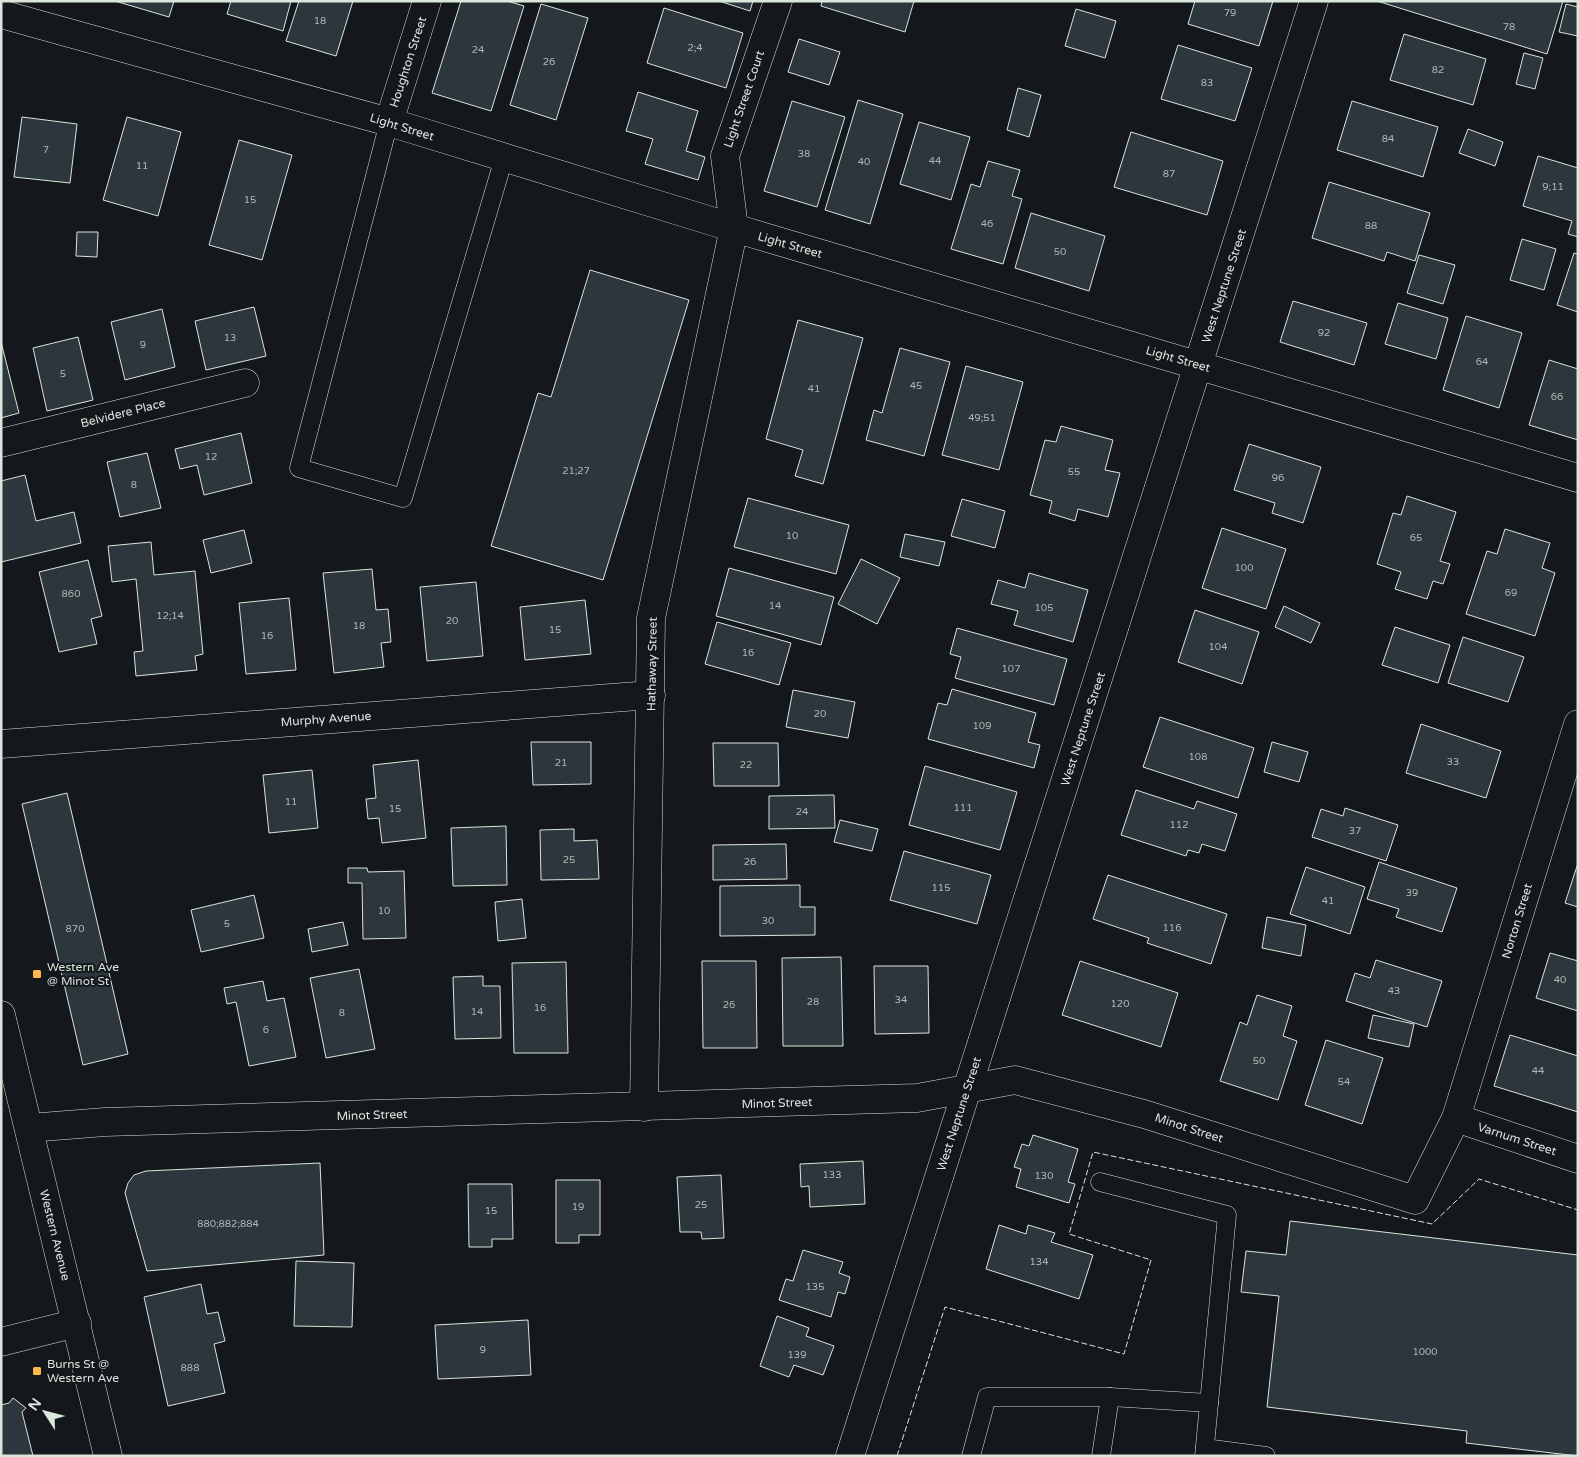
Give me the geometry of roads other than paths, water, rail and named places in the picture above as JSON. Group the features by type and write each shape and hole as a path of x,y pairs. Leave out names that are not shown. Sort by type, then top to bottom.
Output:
{"street":[{"name":"Houghton Street","path":"389,122 427,1"},
{"name":"Light Street Court","path":"734,228 724,156 778,1"},
{"name":"West Neptune Street","path":"850,1456 1314,1"},
{"name":"Light Street","path":"1,14 389,122 734,228 1199,364 1578,478"},
{"name":"Hathaway Street","path":"644,1107 651,618 734,228"},
{"name":"Belvidere Place","path":"1,443 245,384"},
{"name":"Murphy Avenue","path":"1,744 651,695"},
{"name":"Norton Street","path":"1456,1118 1578,724"},
{"name":"Western Avenue","path":"1,1014 8,1070 29,1128 108,1456"},
{"name":"Minot Street","path":"29,1128 105,1122 917,1098 967,1091 1015,1080 1144,1114 1415,1200 1456,1118"},
{"name":"Varnum Street","path":"1456,1118 1578,1159"},
{"path":"1,1342 77,1323"}],"lane":[{"path":"389,122 299,468 403,498 504,158"},
{"path":"1100,1182 1227,1215 1204,1452 1266,1456"},
{"path":"971,1456 987,1397 1110,1397 1209,1403"},
{"path":"1101,1456 1110,1397"}],"place":[{"name":"Western Ave @ Minot St","path":"37,974"},
{"name":"Burns St @ Western Ave","path":"37,1371"}]}
